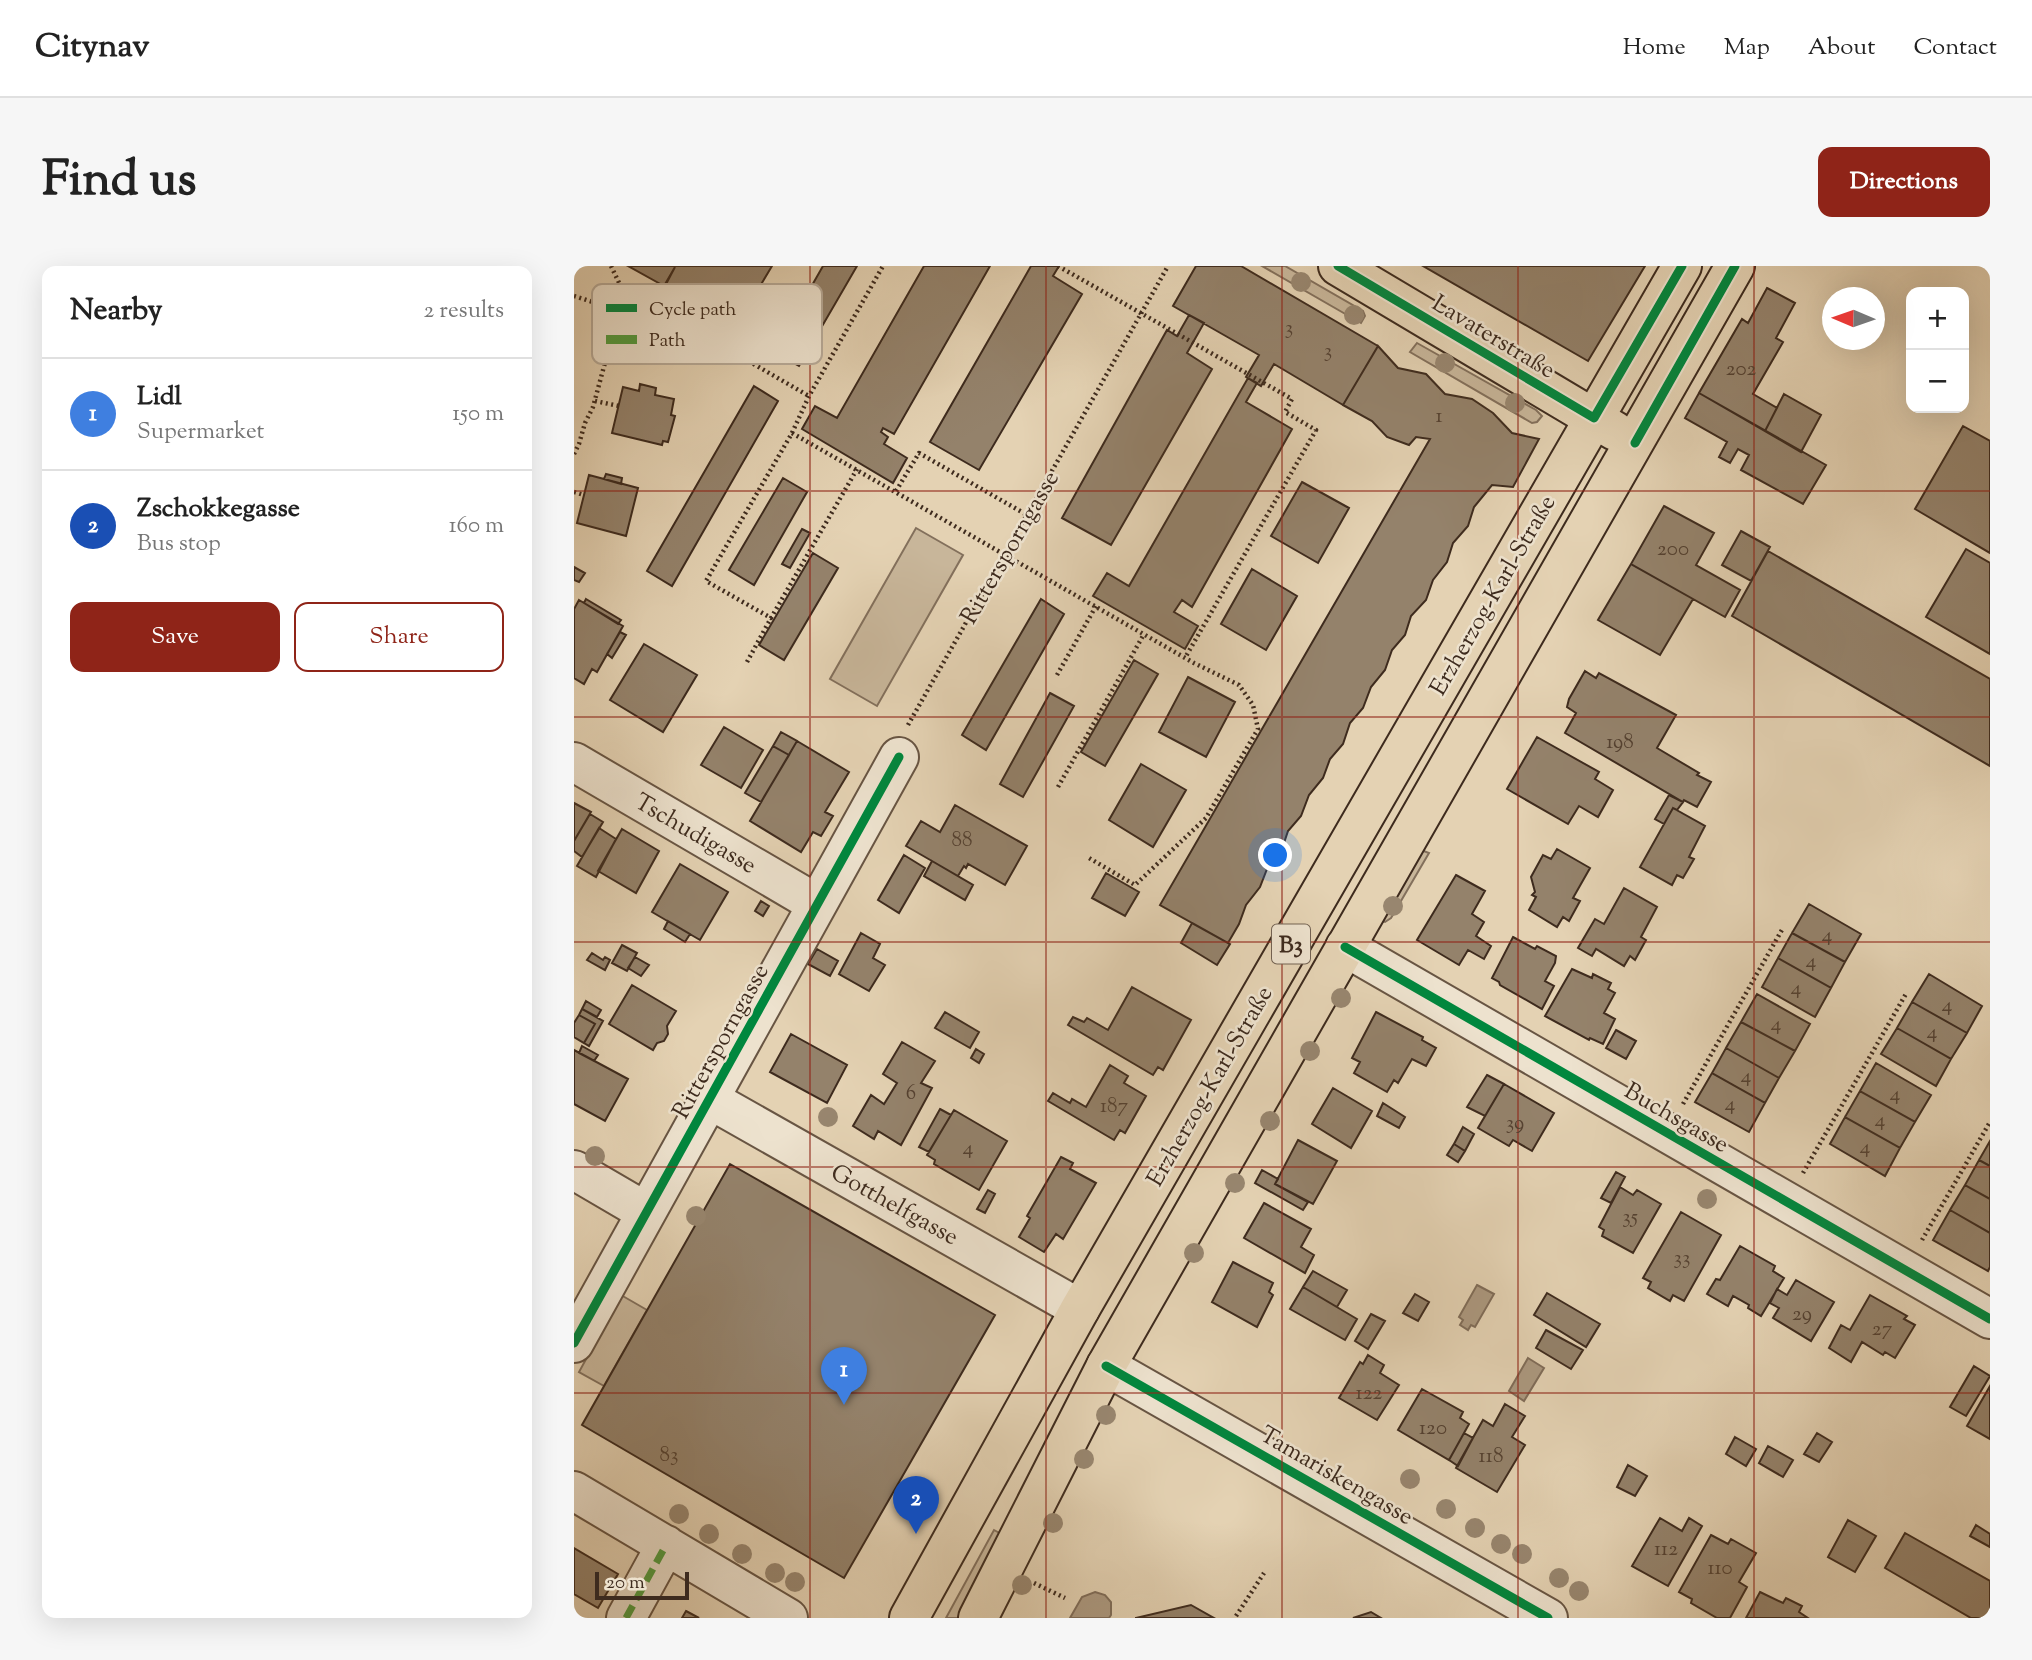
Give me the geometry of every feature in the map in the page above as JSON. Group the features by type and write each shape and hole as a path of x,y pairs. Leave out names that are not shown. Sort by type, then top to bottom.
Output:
{"main road":[{"name":"Lavaterstraße","path":"1338,266 1634,443"},
{"name":"Erzherzog-Karl-Straße","path":"909,1618 1080,1309 1682,266"},
{"name":"Erzherzog-Karl-Straße","path":"978,1618 1106,1366 1735,266"}],"street":[{"name":"Rittersporngasse","path":"574,1343 899,757"},
{"name":"Tschudigasse","path":"574,762 817,904"},
{"name":"Buchsgasse","path":"1345,947 1990,1319"},
{"name":"Gotthelfgasse","path":"709,1100 1080,1309"},
{"path":"574,1170 646,1212"},
{"name":"Tamariskengasse","path":"1106,1366 1548,1618"},
{"path":"574,1491 788,1618"},
{"path":"626,1618 666,1545"}],"path":[{"path":"611,266 619,284"},
{"path":"771,618 706,581 792,433 809,396 883,266"},
{"path":"1058,266 1292,399 1285,412 1316,430 1185,657"},
{"path":"574,296 592,302"},
{"path":"574,454 595,401 605,364"},
{"path":"754,364 809,396"},
{"path":"595,401 619,406"},
{"path":"792,433 1144,634 1239,685 1253,705 1258,729 1206,818 1135,885 1089,859"},
{"path":"896,491 919,453 1027,515"},
{"path":"747,662 857,469"},
{"path":"574,492 584,495"},
{"path":"1057,675 1096,606"},
{"path":"1058,787 1144,634"},
{"path":"1678,1112 1783,928"},
{"path":"1799,1181 1907,992"},
{"path":"1916,1250 1990,1122"},
{"path":"1236,1616 1264,1573"},
{"path":"1033,1582 1065,1598"}],"shaded area":[{"path":"1262,266 1285,266 1363,311 1365,316 1361,323"},
{"path":"1417,343 1536,410 1542,416 1532,423 1410,352"},
{"path":"916,528 963,555 877,706 830,679"},
{"path":"1421,850 1429,853 1391,918 1385,922 1379,920"},
{"path":"1477,1285 1494,1294 1475,1327 1471,1325 1468,1330 1460,1325 1463,1320 1459,1317"},
{"path":"621,1295 647,1310 604,1386 579,1372"},
{"path":"1528,1358 1544,1368 1524,1401 1509,1391"},
{"path":"994,1530 1003,1535 963,1618 946,1618"},
{"path":"1095,1592 1105,1595 1111,1602 1109,1618 1070,1618 1082,1597"}],"building":[{"path":"628,266 772,266 761,284 666,284 675,267 665,284"},
{"path":"823,266 857,266 822,326 822,284 813,284"},
{"path":"924,266 990,266 894,434 883,428 881,432 888,437 884,444 907,458 893,483 802,429 815,406 837,418"},
{"path":"1031,266 1059,266 1053,276 1082,294 979,470 930,442"},
{"path":"1196,266 1241,266 1378,346 1343,405 1274,364 1261,386 1246,377 1259,355 1173,306"},
{"path":"1423,266 1645,266 1588,361"},
{"path":"1767,288 1795,303 1776,338 1783,342 1753,394 1777,408 1765,431 1699,393 1742,319 1748,323"},
{"path":"1189,315 1204,323 1187,353 1212,369 1111,545 1062,518 1167,330 1177,336"},
{"path":"1378,346 1398,368 1426,374 1445,394 1472,399 1493,413 1512,433 1539,439 1513,487 1492,485 1474,507 1468,526 1453,543 1447,562 1433,580 1426,600 1411,616 1405,635 1392,650 1385,670 1371,687 1363,708 1350,723 1343,744 1330,759 1323,778 1309,795 1301,816 1288,831 1282,849 1246,905 1228,943 1160,905 1430,439 1416,437 1409,445 1387,437 1372,421 1343,405"},
{"path":"1248,378 1257,383 1246,402 1292,429 1192,607 1182,600 1174,612 1198,626 1185,649 1093,596 1107,573 1129,586"},
{"path":"640,384 656,388 655,395 674,399 671,415 675,416 668,442 663,441 662,445 612,433 623,387 639,391"},
{"path":"754,386 778,401 672,586 647,571"},
{"path":"1699,393 1826,465 1803,504 1741,470 1749,455 1738,449 1730,463 1719,457 1727,442 1685,418"},
{"path":"1784,394 1821,415 1801,452 1765,431"},
{"path":"1963,426 1990,441 1990,553 1915,509"},
{"path":"606,474 622,478 621,484 604,479"},
{"path":"589,475 638,488 626,536 577,523"},
{"path":"783,478 807,492 754,585 729,570"},
{"path":"1302,482 1349,508 1318,563 1271,536"},
{"path":"1664,506 1714,533 1696,565 1740,590 1725,617 1631,564"},
{"path":"802,529 810,533 790,568 782,564"},
{"path":"1741,531 1770,547 1751,581 1722,565"},
{"path":"1966,549 1990,563 1990,654 1926,617"},
{"path":"1768,551 1990,679 1990,766 1732,616"},
{"path":"813,553 838,568 784,660 759,645"},
{"path":"1631,564 1693,599 1660,655 1598,620"},
{"path":"574,567 585,573 579,582 574,580"},
{"path":"1252,569 1297,596 1266,650 1221,624"},
{"path":"586,599 621,620 618,624 584,603"},
{"path":"1041,599 1064,614 986,750 962,735"},
{"path":"579,600 623,626 597,672 592,669 584,684 574,678 574,609"},
{"path":"620,632 626,635 612,658 607,654"},
{"path":"644,644 697,675 663,732 610,700"},
{"path":"1134,660 1158,674 1105,766 1081,752"},
{"path":"1585,671 1596,678 1599,673 1676,715 1657,748 1711,782 1697,807 1684,800 1683,802 1565,733 1576,713 1567,707 1569,699"},
{"path":"1188,677 1235,702 1206,757 1159,732"},
{"path":"1050,693 1074,706 1023,797 1000,784"},
{"path":"724,727 763,750 741,788 701,765"},
{"path":"781,732 797,741 789,755 773,746"},
{"path":"1537,737 1599,772 1595,779 1613,790 1598,817 1579,806 1568,824 1507,789"},
{"path":"797,741 849,772 825,812 833,816 821,836 813,832 801,852 750,821"},
{"path":"773,746 789,755 761,802 745,793"},
{"path":"1141,764 1186,790 1153,847 1109,820"},
{"path":"1669,795 1683,802 1677,810 1673,808 1664,824 1655,819"},
{"path":"574,803 591,812 574,841"},
{"path":"955,805 1027,846 1005,885 968,864 958,876 906,846 921,821 940,832"},
{"path":"1673,808 1705,826 1689,857 1694,859 1683,878 1677,875 1672,885 1640,867"},
{"path":"590,814 603,822 582,857 574,851 574,841"},
{"path":"599,828 616,839 596,877 577,866"},
{"path":"622,829 659,851 636,893 598,871"},
{"path":"1557,849 1590,868 1573,898 1580,901 1569,921 1563,917 1557,927 1529,910 1536,897 1532,895 1535,892 1531,877 1543,855 1551,859"},
{"path":"904,855 925,868 899,913 878,900"},
{"path":"932,861 973,885 965,900 924,876"},
{"path":"680,864 728,892 700,940 652,912"},
{"path":"1106,873 1139,892 1125,916 1092,898"},
{"path":"1456,875 1485,891 1472,914 1484,922 1476,936 1491,946 1484,959 1468,950 1459,965 1417,940"},
{"path":"1624,888 1657,907 1641,937 1646,940 1635,960 1630,956 1624,966 1596,949 1592,956 1578,948 1595,919 1604,924"},
{"path":"761,901 769,906 763,916 755,911"},
{"path":"1809,904 1861,934 1845,962 1792,933"},
{"path":"668,921 690,934 685,942 664,929"},
{"path":"1192,923 1230,944 1217,965 1181,943"},
{"path":"861,933 880,944 873,958 885,965 869,991 839,974"},
{"path":"1792,933 1845,962 1831,988 1778,958"},
{"path":"1513,937 1556,956 1545,981 1554,986 1542,1009 1492,978"},
{"path":"622,945 637,953 627,971 612,963"},
{"path":"817,949 838,961 830,976 808,964"},
{"path":"592,953 603,960 605,957 610,960 605,970 587,960"},
{"path":"635,957 649,965 641,976 628,968"},
{"path":"1778,958 1831,988 1815,1017 1762,987"},
{"path":"1572,969 1592,978 1593,974 1611,983 1608,989 1615,993 1604,1013 1615,1019 1603,1044 1590,1038 1589,1040 1545,1016"},
{"path":"1929,974 1982,1006 1967,1033 1912,1002"},
{"path":"632,985 676,1011 667,1026 668,1034 664,1041 657,1043 653,1050 609,1024"},
{"path":"1132,987 1191,1020 1163,1070 1158,1067 1153,1075 1068,1025 1073,1017 1084,1022 1087,1018 1108,1030"},
{"path":"1757,994 1810,1024 1795,1051 1741,1022"},
{"path":"586,1001 601,1010 597,1017 582,1009"},
{"path":"1912,1002 1967,1033 1951,1059 1897,1028"},
{"path":"582,1009 603,1021 589,1046 584,1043 595,1024 579,1015"},
{"path":"945,1012 979,1032 970,1048 935,1028"},
{"path":"1376,1012 1423,1037 1422,1040 1436,1048 1426,1066 1412,1059 1398,1083 1394,1080 1387,1092 1354,1073 1360,1062 1352,1058"},
{"path":"579,1015 595,1024 584,1043 574,1037 574,1023"},
{"path":"1741,1022 1795,1051 1779,1078 1726,1048"},
{"path":"1897,1028 1951,1059 1936,1086 1881,1054"},
{"path":"1616,1030 1636,1041 1626,1059 1606,1048"},
{"path":"791,1034 847,1065 827,1103 770,1072"},
{"path":"902,1042 935,1061 921,1083 932,1088 901,1145 878,1131 874,1139 853,1126 871,1095 884,1104 897,1083 883,1074"},
{"path":"582,1046 598,1055 594,1061 579,1053"},
{"path":"1726,1048 1779,1078 1765,1103 1712,1073"},
{"path":"976,1049 984,1054 979,1063 971,1058"},
{"path":"574,1050 628,1079 605,1121 574,1104"},
{"path":"1876,1063 1931,1095 1915,1122 1860,1091"},
{"path":"1110,1065 1128,1076 1124,1083 1146,1096 1125,1133 1120,1130 1114,1140 1048,1101 1053,1093 1070,1103 1072,1099 1086,1107"},
{"path":"1712,1073 1765,1103 1749,1132 1695,1102"},
{"path":"1487,1075 1504,1084 1485,1116 1467,1107"},
{"path":"1504,1084 1554,1113 1532,1151 1513,1140 1509,1146 1478,1128"},
{"path":"1333,1088 1372,1111 1351,1148 1312,1124"},
{"path":"1860,1091 1915,1122 1900,1148 1845,1117"},
{"path":"1383,1103 1405,1117 1399,1128 1377,1116"},
{"path":"940,1109 951,1115 929,1152 919,1147"},
{"path":"954,1110 1007,1141 979,1190 934,1164 935,1160 927,1155"},
{"path":"1845,1117 1900,1148 1885,1176 1830,1144"},
{"path":"1463,1127 1474,1134 1465,1151 1454,1144"},
{"path":"1298,1140 1337,1161 1313,1204 1275,1184"},
{"path":"1990,1141 1990,1166 1979,1160"},
{"path":"1454,1144 1465,1151 1458,1162 1447,1155"},
{"path":"1061,1157 1073,1163 1070,1169 1096,1183 1063,1239 1056,1234 1044,1252 1019,1237 1030,1218 1027,1216"},
{"path":"1979,1160 1990,1166 1990,1199 1965,1185"},
{"path":"730,1164 995,1315 844,1578 582,1425"},
{"path":"1262,1170 1278,1179 1275,1184 1308,1202 1303,1210 1255,1183"},
{"path":"1616,1172 1625,1177 1611,1203 1601,1198"},
{"path":"1965,1185 1990,1199 1990,1233 1950,1210"},
{"path":"1620,1187 1633,1195 1637,1190 1661,1204 1633,1253 1602,1236 1604,1230 1599,1227"},
{"path":"988,1190 995,1194 985,1213 977,1209"},
{"path":"1264,1203 1311,1229 1301,1247 1314,1255 1305,1273 1244,1238"},
{"path":"1950,1210 1990,1233 1988,1271 1933,1240"},
{"path":"1681,1212 1721,1235 1684,1301 1673,1295 1670,1301 1648,1288 1651,1282 1643,1278"},
{"path":"1740,1246 1775,1266 1773,1271 1784,1278 1761,1316 1733,1296 1728,1306 1707,1294 1716,1279 1720,1280"},
{"path":"1233,1262 1273,1283 1269,1292 1273,1295 1257,1327 1212,1302"},
{"path":"1313,1271 1347,1290 1337,1307 1303,1287"},
{"path":"1796,1280 1834,1302 1811,1341 1773,1318 1779,1308 1770,1303 1777,1289 1787,1295"},
{"path":"1303,1287 1357,1319 1345,1340 1290,1309"},
{"path":"1547,1293 1600,1324 1586,1347 1534,1315"},
{"path":"1415,1294 1429,1302 1418,1321 1403,1313"},
{"path":"1870,1295 1907,1316 1904,1319 1915,1325 1895,1358 1885,1352 1883,1355 1862,1342 1851,1362 1829,1348 1841,1325 1850,1330"},
{"path":"1371,1314 1385,1321 1368,1349 1355,1341"},
{"path":"1546,1330 1583,1350 1571,1369 1536,1348"},
{"path":"1368,1355 1384,1365 1380,1373 1399,1385 1377,1420 1339,1398 1360,1362 1363,1364"},
{"path":"1974,1366 1990,1376 1966,1416 1950,1407"},
{"path":"1990,1386 1990,1439 1967,1426"},
{"path":"1422,1389 1463,1412 1460,1418 1469,1424 1449,1460 1398,1430"},
{"path":"1505,1404 1525,1416 1512,1437 1525,1445 1497,1492 1456,1468 1483,1420 1493,1426"},
{"path":"1464,1433 1473,1438 1458,1466 1449,1460"},
{"path":"1817,1433 1832,1442 1819,1462 1804,1454"},
{"path":"1735,1437 1756,1449 1746,1466 1726,1454"},
{"path":"1768,1446 1793,1460 1783,1477 1759,1463"},
{"path":"1628,1465 1647,1476 1635,1496 1617,1487"},
{"path":"1660,1518 1682,1531 1689,1518 1702,1526 1668,1586 1632,1566"},
{"path":"1848,1520 1876,1536 1855,1572 1828,1557"},
{"path":"1976,1525 1990,1534 1990,1547 1970,1536"},
{"path":"1905,1533 1990,1581 1990,1618 1971,1618 1885,1568"},
{"path":"1711,1535 1728,1544 1731,1539 1756,1553 1739,1582 1747,1587 1730,1618 1717,1618 1691,1603 1692,1599 1679,1592"},
{"path":"574,1548 618,1574 598,1608 574,1594"},
{"path":"1760,1592 1783,1603 1786,1598 1802,1606 1799,1612 1808,1618 1746,1618"},
{"path":"1191,1605 1214,1618 1136,1618"},
{"path":"686,1611 699,1618 682,1618"},
{"path":"1371,1612 1381,1618 1353,1618"}],"marked path":[{"path":"626,1618 666,1545"}],"cycle path":[{"path":"1338,266 1594,418 1682,266"},
{"path":"1635,443 1735,266"},
{"path":"574,1343 899,757"},
{"path":"1345,947 1990,1319"},
{"path":"1106,1366 1548,1618"}],"place":[{"name":"Lidl","path":"844,1405"},
{"name":"Zschokkegasse","path":"916,1534"}]}
